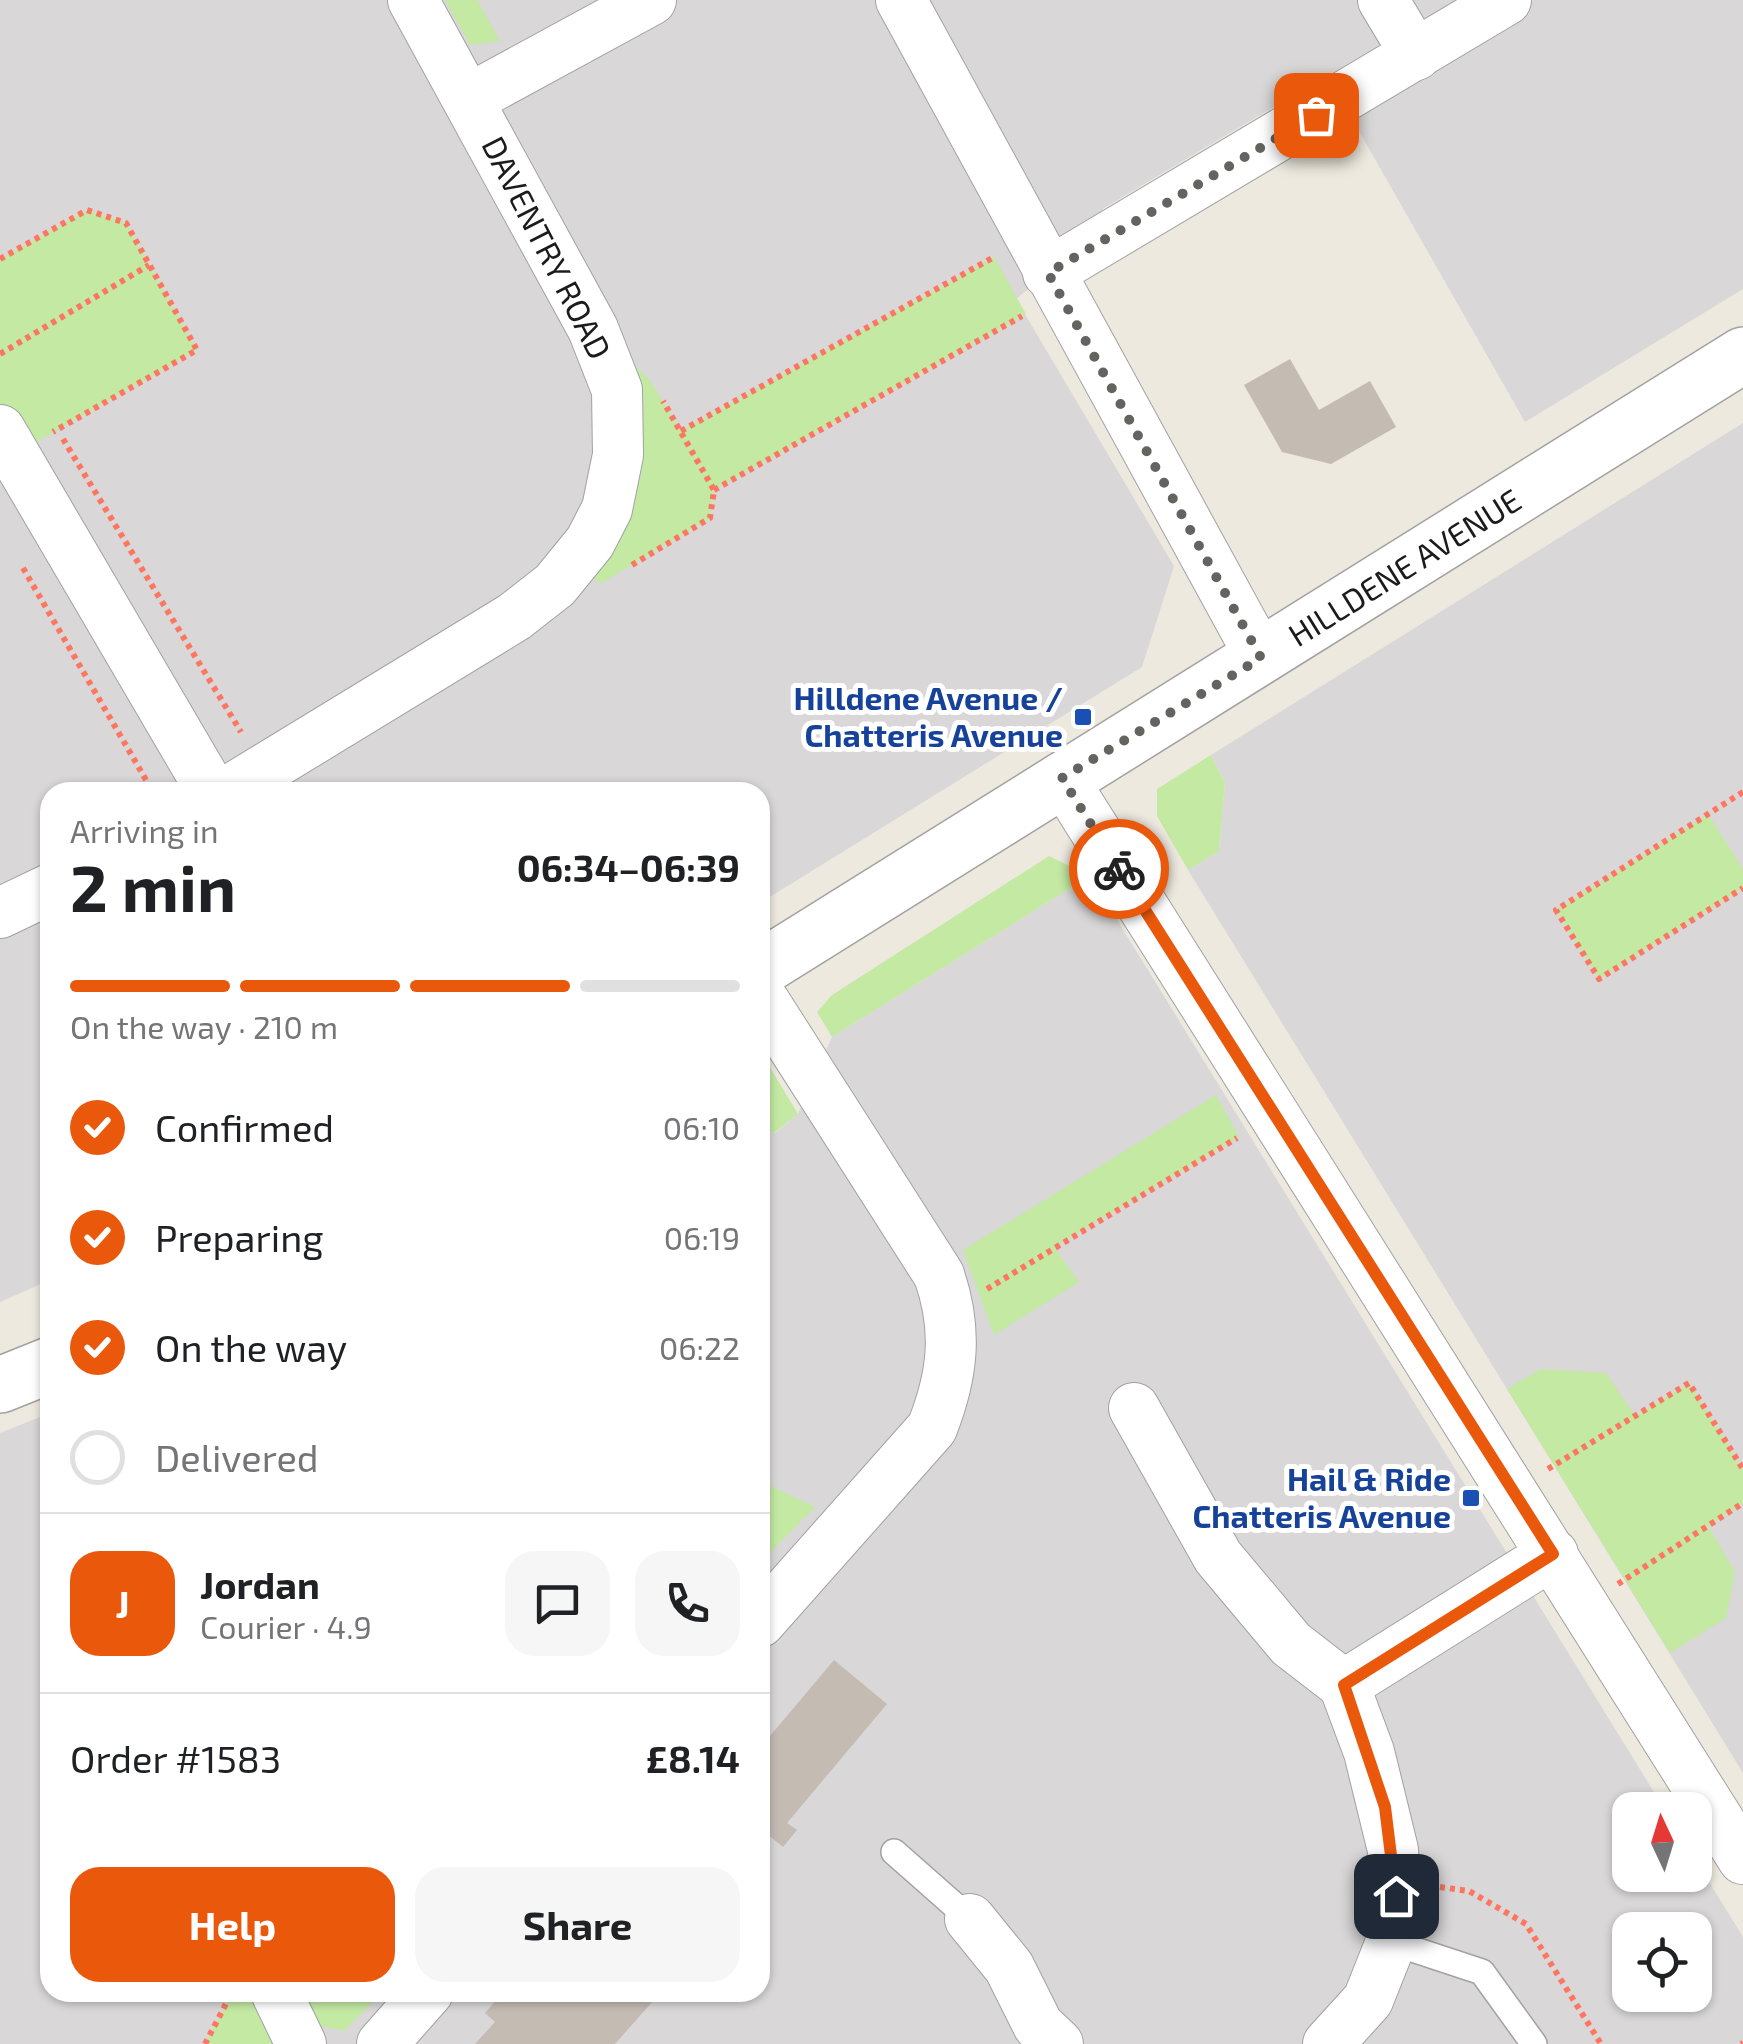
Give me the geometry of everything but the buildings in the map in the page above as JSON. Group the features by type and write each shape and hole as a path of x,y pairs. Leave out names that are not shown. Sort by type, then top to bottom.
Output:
{"street":[{"name":"DAVENTRY ROAD","path":"245,781 514,618 556,585 590,542 608,509 618,455 617,390 592,329 414,0"},
{"path":"469,99 651,0"},
{"path":"900,0 1261,658"},
{"path":"1383,0 1416,56"},
{"path":"1046,269 1506,0"},
{"name":"HILLDENE AVENUE","path":"770,963 1743,355"},
{"path":"7,442 206,782"},
{"path":"1062,778 1743,1859"},
{"path":"0,913 40,893"},
{"path":"770,1011 939,1275 951,1310 953,1346 946,1392 932,1428 770,1611"},
{"path":"0,1386 40,1369"},
{"path":"1134,1408 1218,1557 1291,1644 1344,1685 1385,1807 1395,1880 1391,1942 1368,2000 1328,2044"},
{"path":"1344,1685 1553,1554"},
{"path":"970,1919 1009,1967 1038,2025 1058,2044"},
{"path":"281,2002 301,2044"},
{"path":"382,2044 419,2002"}],"lane":[{"path":"894,1852 970,1919"},
{"path":"1391,1942 1482,1972 1534,2044"}],"path":[{"path":"0,259 88,210 126,223 197,350 57,430 7,442"},
{"path":"0,354 149,265"},
{"path":"681,431 1046,269"},
{"path":"714,490 1046,269"},
{"path":"57,430 245,781"},
{"path":"19,561 147,782"},
{"path":"1743,792 1556,910 1599,979 1743,888"},
{"path":"951,1310 1274,1116"},
{"path":"1512,1490 1690,1383 1743,1468"},
{"path":"1586,1605 1743,1503"},
{"path":"1395,1880 1468,1891 1526,1924 1601,2044"},
{"path":"205,2044 227,2002"}],"shaded area":[{"path":"0,0 1743,0 1743,289 1525,422 1327,75 1104,208 1048,273 1016,299 1174,566 1142,667 770,897 770,782 40,782 40,1284 0,1302"},
{"path":"1743,423 1743,1773 1188,870 1219,851 1225,783 1211,755"},
{"path":"1090,876 1654,1792 1612,1792 1612,1892 1712,1892 1712,1887 1743,1937 1743,2044 0,2044 0,1433 40,1417 40,2002 770,2002 770,1132 775,1133 798,1114 832,1037"}],"green space":[{"path":"445,0 477,0 500,41 470,45"},
{"path":"87,210 126,223 197,350 0,463 0,259"},
{"path":"994,257 1026,314 714,490 710,518 600,584 590,574 618,529 641,477 633,364 650,380 681,431"},
{"path":"1211,755 1225,783 1219,851 1188,870 1157,816 1157,789"},
{"path":"1708,814 1743,869 1743,888 1599,979 1556,910"},
{"path":"1049,856 1090,876 832,1037 817,1012 832,995"},
{"path":"770,1068 798,1114 770,1132"},
{"path":"1216,1095 1239,1137 1054,1247 1079,1282 994,1335 963,1250"},
{"path":"1541,1369 1606,1373 1635,1416 1689,1383 1743,1469 1743,1503 1708,1526 1735,1572 1726,1618 1670,1653 1507,1389"},
{"path":"770,1486 815,1507 770,1553"},
{"path":"227,2002 270,2002 285,2044 205,2044"},
{"path":"298,2002 373,2002 344,2031 308,2023"}],"way so far":[{"path":"1119,869 1062,778 1261,658 1048,273 1316,115"}],"place":[{"name":"Hilldene Avenue / Chatteris Avenue","path":"1083,717"},
{"name":"Hail & Ride Chatteris Avenue","path":"1471,1498"}],"route":[{"path":"1119,869 1553,1554 1344,1685 1385,1807 1396,1896"}]}
